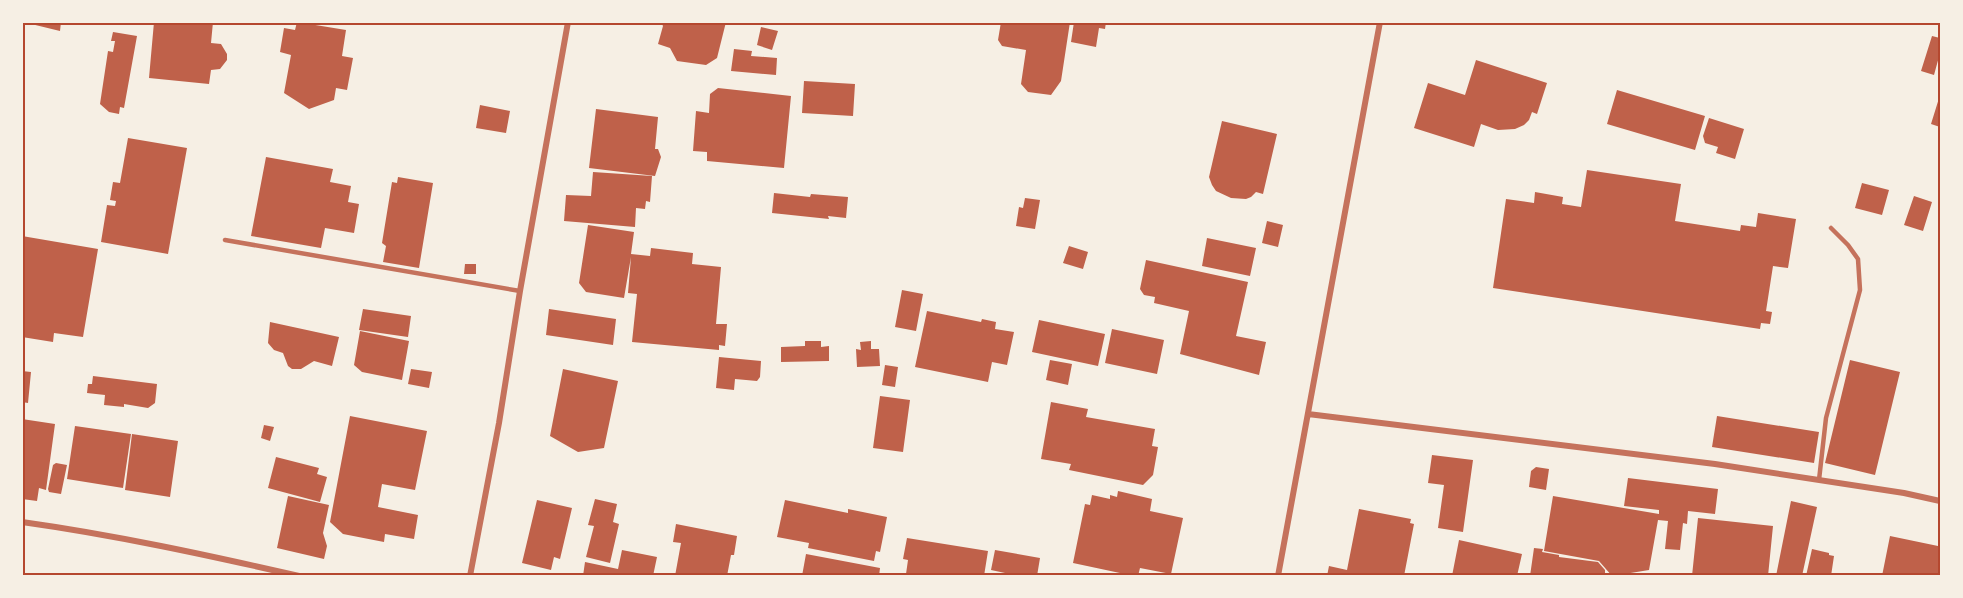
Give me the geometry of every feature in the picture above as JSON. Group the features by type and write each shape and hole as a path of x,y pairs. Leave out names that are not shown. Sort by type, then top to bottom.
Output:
{"street":[{"path":"1278,576 1380,22"},
{"path":"470,576 499,423 520,291 568,24"},
{"path":"1308,414 1715,464 1904,493 1941,501"},
{"path":"22,522 197,553 299,576"}],"lane":[{"path":"560,22 568,24"},
{"path":"1819,480 1826,418 1860,290 1858,259 1831,228"},
{"path":"225,240 520,291"}],"building":[{"path":"23,22 61,22 60,31"},
{"path":"154,22 213,22 211,43 221,44 227,54 227,60 220,69 211,70 209,84 149,78"},
{"path":"297,22 346,30 342,56 353,58 347,90 336,88 334,100 309,109 284,93 291,55 280,52 284,28 295,30"},
{"path":"661,22 726,22 717,58 706,65 677,61 670,48 658,44 663,26"},
{"path":"1001,22 1070,22 1061,81 1051,95 1028,92 1021,84 1026,50 1002,46 998,40"},
{"path":"1074,22 1106,22 1105,29 1099,28 1096,47 1071,42"},
{"path":"761,27 778,31 772,50 757,45"},
{"path":"113,32 137,36 124,108 120,107 119,114 109,112 100,104 108,51 113,52 115,41 111,41"},
{"path":"1932,36 1940,38 1940,53 1934,75 1921,71"},
{"path":"734,49 752,51 751,56 777,58 776,75 731,71"},
{"path":"1476,60 1547,83 1537,114 1532,112 1524,125 1515,129 1498,130 1481,124 1474,147 1414,128 1428,83 1465,95"},
{"path":"804,81 855,84 853,116 802,113"},
{"path":"718,88 791,96 784,168 707,161 707,152 693,151 696,111 709,113 710,94"},
{"path":"1617,90 1705,116 1695,150 1607,124"},
{"path":"1940,95 1940,127 1931,124"},
{"path":"480,105 510,111 506,133 476,128"},
{"path":"596,109 658,117 655,149 658,149 661,157 655,176 589,168"},
{"path":"1709,118 1744,129 1735,159 1716,153 1718,147 1705,143 1703,136"},
{"path":"1222,121 1277,134 1263,194 1256,192 1246,199 1231,198 1216,191 1212,185 1209,177"},
{"path":"128,138 187,148 168,254 101,242 107,205 115,206 116,201 110,200 113,182 120,183"},
{"path":"266,157 333,169 330,182 351,186 348,202 359,204 354,233 325,228 321,248 251,236"},
{"path":"1587,170 1681,184 1675,221 1740,231 1741,225 1756,227 1758,213 1796,219 1788,268 1773,266 1766,311 1772,312 1770,324 1761,323 1760,329 1493,288 1506,199 1534,203 1535,192 1563,197 1562,204 1581,207"},
{"path":"593,172 652,176 650,202 646,201 645,209 636,208 635,227 564,221 566,195 591,196"},
{"path":"398,177 433,183 419,268 383,262 386,246 382,243 392,182 397,183"},
{"path":"1862,183 1889,190 1882,215 1855,208"},
{"path":"774,193 810,197 811,194 848,197 846,218 828,216 829,219 772,213"},
{"path":"1914,196 1932,202 1923,231 1904,225"},
{"path":"1025,198 1040,200 1035,229 1016,226 1019,207 1023,208"},
{"path":"1267,221 1283,225 1278,247 1262,243"},
{"path":"588,225 634,232 631,254 650,256 651,248 693,253 692,264 721,267 716,324 727,324 725,346 719,345 719,350 632,342 637,294 628,293 631,257 624,298 586,292 579,283"},
{"path":"22,236 98,249 83,337 54,333 53,342 22,337"},
{"path":"1207,238 1256,248 1250,276 1202,266"},
{"path":"1069,246 1088,252 1083,269 1063,263"},
{"path":"1146,260 1248,282 1236,336 1266,342 1259,375 1180,354 1189,311 1154,303 1155,297 1144,295 1140,289"},
{"path":"465,264 476,264 476,274 464,274"},
{"path":"902,290 923,294 916,331 895,327"},
{"path":"363,309 411,316 408,337 359,330"},
{"path":"549,309 616,319 613,345 546,335"},
{"path":"927,311 981,322 982,319 996,322 995,329 1014,332 1007,365 992,362 988,382 915,367"},
{"path":"1039,320 1105,334 1098,366 1032,352"},
{"path":"270,322 339,337 332,366 314,361 301,369 292,369 288,366 283,353 274,350 268,343"},
{"path":"1112,329 1164,340 1157,374 1105,363"},
{"path":"360,331 409,341 402,380 362,372 354,365"},
{"path":"805,341 821,341 821,347 829,346 829,361 781,362 781,347 805,346"},
{"path":"871,341 871,349 879,349 880,366 857,367 856,349 861,350 860,342"},
{"path":"719,357 761,361 760,377 757,381 735,379 734,390 716,388"},
{"path":"1050,360 1072,364 1068,385 1046,380"},
{"path":"1850,360 1900,372 1875,475 1825,463"},
{"path":"885,365 898,367 895,387 882,385"},
{"path":"411,369 432,372 429,388 408,384"},
{"path":"563,369 618,381 604,448 578,452 550,436"},
{"path":"22,371 31,372 28,403 22,402"},
{"path":"93,376 157,384 155,403 148,408 124,404 124,407 104,405 105,395 87,393 88,384 92,384"},
{"path":"880,396 910,400 903,452 873,448"},
{"path":"1051,402 1088,409 1086,417 1155,429 1152,446 1158,447 1153,475 1143,485 1069,470 1071,464 1041,459"},
{"path":"350,416 427,431 415,490 382,484 378,507 418,515 414,539 385,534 384,542 343,534 330,522"},
{"path":"1717,416 1819,432 1814,463 1712,447"},
{"path":"22,419 55,424 46,490 39,488 37,501 22,499"},
{"path":"264,425 274,427 270,441 261,438"},
{"path":"75,426 131,434 123,488 67,479"},
{"path":"132,434 178,441 170,497 125,490"},
{"path":"1432,455 1473,460 1463,532 1438,528 1444,485 1428,483"},
{"path":"276,457 319,468 317,474 327,477 320,502 268,488"},
{"path":"56,463 67,465 61,494 49,492 48,489 53,465"},
{"path":"1536,467 1549,469 1546,490 1529,487 1531,471"},
{"path":"1628,478 1718,489 1715,514 1688,511 1687,524 1683,523 1680,550 1665,549 1668,521 1658,520 1649,570 1612,576 1599,561 1544,551 1553,496 1659,514 1659,510 1624,506"},
{"path":"1118,491 1152,499 1150,511 1183,518 1171,574 1140,568 1138,576 1134,576 1073,563 1085,504 1090,505 1092,495 1110,499 1110,495 1117,497"},
{"path":"288,496 329,505 323,533 327,546 324,559 277,548"},
{"path":"595,499 617,504 613,522 619,524 610,563 586,557 594,526 588,525"},
{"path":"537,500 572,508 560,559 554,557 551,570 522,563"},
{"path":"785,500 848,513 848,509 887,517 880,552 876,551 874,561 808,548 809,543 777,537"},
{"path":"1791,501 1817,507 1802,576 1776,576"},
{"path":"1359,509 1411,519 1410,523 1414,524 1404,576 1327,576 1329,566 1347,570"},
{"path":"1698,518 1773,526 1768,576 1692,576"},
{"path":"676,524 737,536 727,576 675,576 681,543 673,542"},
{"path":"1890,536 1938,546 1940,541 1940,576 1882,576"},
{"path":"907,538 988,551 984,576 906,574 908,560 903,559"},
{"path":"1459,540 1522,554 1517,576 1452,576"},
{"path":"1534,548 1543,549 1542,552 1559,555 1559,557 1598,562 1605,570 1605,576 1530,576"},
{"path":"1812,549 1834,556 1831,576 1806,576"},
{"path":"622,550 657,557 653,576 583,576 585,562 618,569"},
{"path":"995,550 1040,558 1037,576 1019,576 991,570"},
{"path":"806,554 880,568 879,576 802,576"}]}
